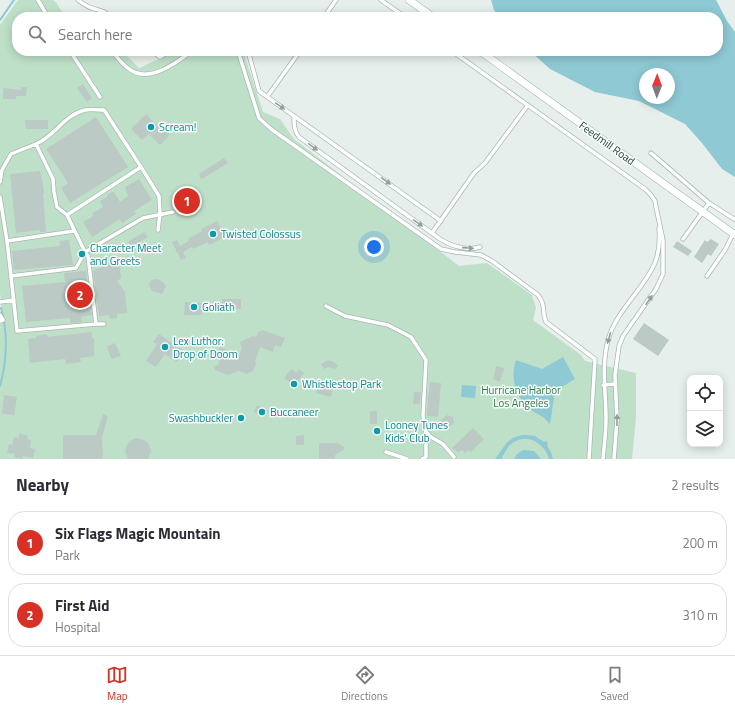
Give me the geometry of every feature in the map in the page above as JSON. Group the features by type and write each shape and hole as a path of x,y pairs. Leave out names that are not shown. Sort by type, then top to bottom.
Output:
{"street":[{"path":"409,0 426,12"},
{"name":"Feedmill Road","path":"487,56 734,235"}],"lane":[{"path":"38,0 45,12"},
{"path":"78,0 92,8 105,12"},
{"path":"328,12 336,0"},
{"path":"381,0 398,12"},
{"path":"73,56 100,97"},
{"path":"117,56 130,70 142,75 163,70 184,56"},
{"path":"240,56 259,118 267,126 441,249 481,255 492,261 538,295 542,300 544,307 543,316 546,322 595,359 589,459"},
{"path":"249,56 259,91 441,221"},
{"path":"267,97 296,56"},
{"path":"459,56 645,188 655,201 663,240 664,274 656,290 623,336 617,355 615,384 617,420 614,459"},
{"path":"432,233 474,173 485,163 528,105"},
{"path":"0,182 2,170 11,154 42,142 66,118 85,110 104,110 159,196 160,214 158,230"},
{"path":"294,117 294,128 298,137 432,233 448,244 454,246 469,248 480,247"},
{"path":"36,144 53,179 57,207 67,215 88,256 96,324"},
{"path":"651,153 709,202 734,219"},
{"path":"67,215 140,167"},
{"path":"0,197 7,240 17,331 104,324"},
{"path":"683,239 709,202"},
{"path":"11,276 76,268 85,252 143,218 173,212"},
{"path":"603,459 606,418 603,385 608,341 611,332 622,313 647,277 656,260 659,233 658,215"},
{"path":"7,240 74,231"},
{"path":"707,276 734,235"},
{"path":"0,302 14,300"},
{"path":"326,306 345,316 388,325 411,337 426,360 423,416 426,432 424,458"},
{"path":"0,315 3,320 0,320"},
{"path":"603,385 615,384"},
{"path":"426,432 431,437 443,444 454,457"},
{"path":"386,452 407,459"}],"green space":[{"name":"Hurricane Harbor Los Angeles","path":"18,0 53,0 62,12 12,12 12,56 127,56 139,68 166,56 245,56 263,112 280,119 294,139 459,266 487,263 532,295 536,308 533,320 581,355 585,361 636,373 636,418 632,459 0,459 0,321 3,320 0,293 0,25"}],"water":[{"path":"491,0 716,0 722,12 496,12"},
{"path":"723,13 735,32 735,177 722,169 685,124 645,104 675,104 675,68 639,68 639,101 595,92 550,69 536,56 723,56"},
{"path":"563,357 575,379 555,391 550,424 525,404 517,393 514,380 514,366 516,360 542,369"},
{"path":"462,385 476,386 475,398 461,397"},
{"path":"525,435 535,436 544,442 546,441 553,459 549,459 544,449 536,442 531,439 525,439 514,442 510,445 502,457 503,459 495,459 510,440 514,437"},
{"path":"523,450 534,451 541,459 514,459 517,454"}],"building":[{"path":"83,84 92,98 87,102 77,88"},
{"path":"21,87 27,87 26,96 16,96 16,99 3,99 3,88 21,90"},
{"path":"146,114 158,127 160,124 170,135 160,145 149,134 142,140 131,129"},
{"path":"96,117 128,167 70,203 61,188 68,183 46,149"},
{"path":"25,120 48,120 48,129 26,129"},
{"path":"224,158 228,163 201,179 199,174"},
{"path":"40,171 44,190 46,232 40,232 40,230 16,233 10,174"},
{"path":"139,179 152,200 134,211 136,214 122,223 120,219 92,237 83,222 93,216 92,213 103,207 100,201 108,196 107,195 114,192 120,202 128,196 125,187"},
{"path":"217,221 226,237 209,245 208,242 193,249 192,247 183,252 186,258 181,260 172,242 177,240 180,246 189,241 188,239 202,231 201,229"},
{"path":"144,232 148,237 131,247 128,242"},
{"path":"711,239 719,244 711,256 708,254 702,263 694,257 705,240 707,242"},
{"path":"69,240 73,265 14,270 12,251 60,246 59,241"},
{"path":"677,241 692,251 688,256 673,247"},
{"path":"119,262 121,278 117,281 125,292 127,313 117,314 117,318 110,319 109,315 99,316 93,271 110,263"},
{"path":"86,271 92,315 81,317 82,322 70,323 70,318 26,322 22,286 65,282 64,273"},
{"path":"157,279 162,281 166,286 162,294 152,291 149,285 151,280"},
{"path":"222,299 241,299 241,309 222,309"},
{"path":"185,302 202,303 202,315 184,315"},
{"path":"644,323 669,340 658,356 633,339"},
{"path":"263,330 285,338 281,347 275,345 273,352 260,347 253,371 247,374 239,371 228,375 215,370 214,367 218,365 219,361 217,356 220,347 239,355 242,348 240,342 253,336 256,337 258,332"},
{"path":"92,332 92,338 94,338 94,356 80,358 81,362 66,364 65,359 30,363 28,339 47,334 47,337"},
{"path":"159,334 184,351 177,362 165,354 156,367 146,361 157,344 153,342"},
{"path":"115,343 121,356 111,359 107,346"},
{"path":"328,360 334,362 338,366 335,369 328,367 324,369 321,364"},
{"path":"496,366 504,368 500,382 493,379"},
{"path":"291,369 297,373 299,369 304,373 295,386 284,378"},
{"path":"430,382 441,383 438,417 427,416"},
{"path":"318,383 333,387 331,397 316,393"},
{"path":"414,392 421,392 420,404 413,404"},
{"path":"4,395 17,397 14,415 2,414"},
{"path":"257,405 271,412 261,416 254,412"},
{"path":"370,411 377,411 377,424 370,424"},
{"path":"103,414 108,416 102,438 103,459 63,459 63,435 96,435"},
{"path":"447,415 453,417 454,423 446,429 440,421"},
{"path":"473,428 484,439 471,452 469,450 465,453 462,450 458,452 452,448"},
{"path":"19,433 28,436 27,439 31,440 30,448 35,449 33,458 23,456 22,459 14,457 15,454 7,453 9,444 12,445 14,437 19,438"},
{"path":"304,435 304,445 296,445 296,436"},
{"path":"136,438 144,440 149,444 151,451 148,459 128,459 125,451 127,445 130,441"},
{"path":"319,443 337,443 344,447 344,450 335,455 335,459 319,459"}],"waterway":[{"path":"0,20 14,0"},
{"path":"0,386 6,347 5,327 1,308"}],"place":[{"name":"Scream!","path":"151,127"},
{"name":"Six Flags Magic Mountain","path":"187,201"},
{"name":"Twisted Colossus","path":"213,234"},
{"name":"Character Meet and Greets","path":"82,254"},
{"name":"First Aid","path":"80,295"},
{"name":"Goliath","path":"194,307"},
{"name":"Lex Luthor: Drop of Doom","path":"165,347"},
{"name":"Whistlestop Park","path":"294,384"},
{"name":"Buccaneer","path":"262,412"},
{"name":"Swashbuckler","path":"241,418"},
{"name":"Looney Tunes Kids' Club","path":"377,431"}]}
